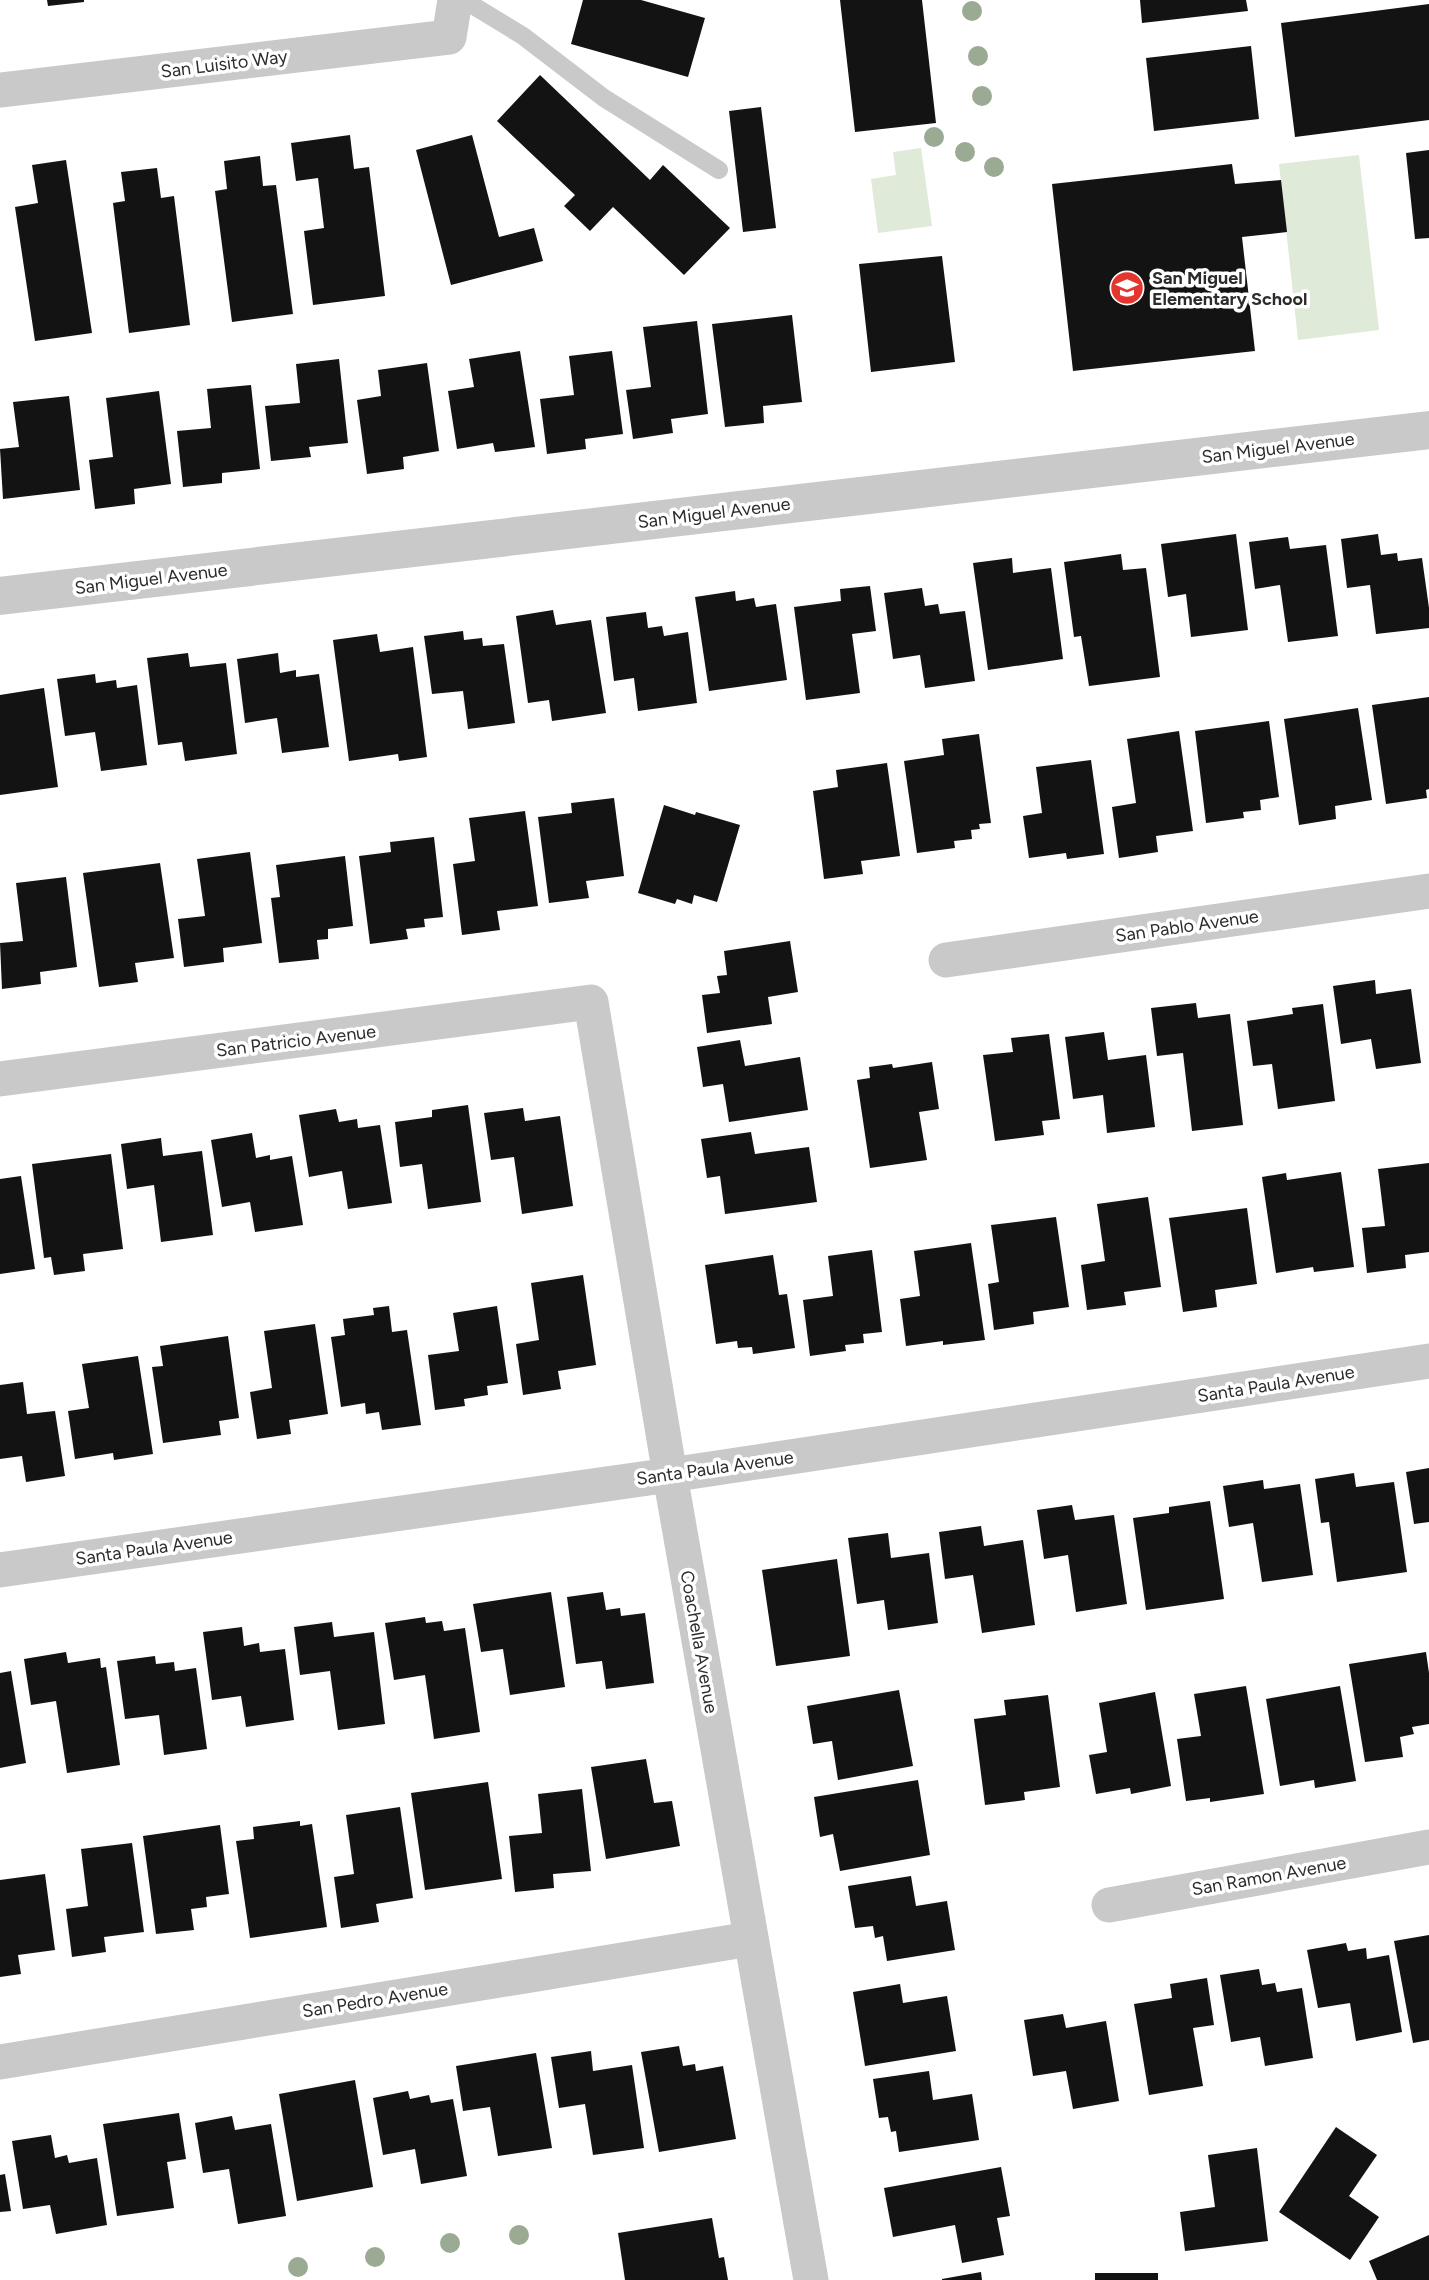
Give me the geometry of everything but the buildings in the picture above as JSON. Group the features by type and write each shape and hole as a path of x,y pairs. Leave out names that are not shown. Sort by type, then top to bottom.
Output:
{"street":[{"name":"San Luisito Way","path":"0,90 449,37 455,0"},
{"name":"San Miguel Avenue","path":"0,596 1429,430"},
{"name":"San Pablo Avenue","path":"946,960 1429,891"},
{"name":"San Patricio Avenue","path":"0,1079 591,1002"},
{"name":"Coachella Avenue","path":"591,1002 670,1475 811,2280"},
{"name":"Santa Paula Avenue","path":"0,1570 670,1475 1429,1361"},
{"name":"San Ramon Avenue","path":"1109,1905 1429,1847"},
{"name":"San Pedro Avenue","path":"0,2062 750,1939"}],"lane":[{"path":"464,0 523,36 604,98 719,170"}],"green space":[{"path":"921,148 932,226 878,233 871,179 896,175 893,152"},
{"path":"1359,155 1379,330 1298,340 1279,164"}],"place":[{"name":"San Miguel Elementary School","path":"1127,288"}]}
